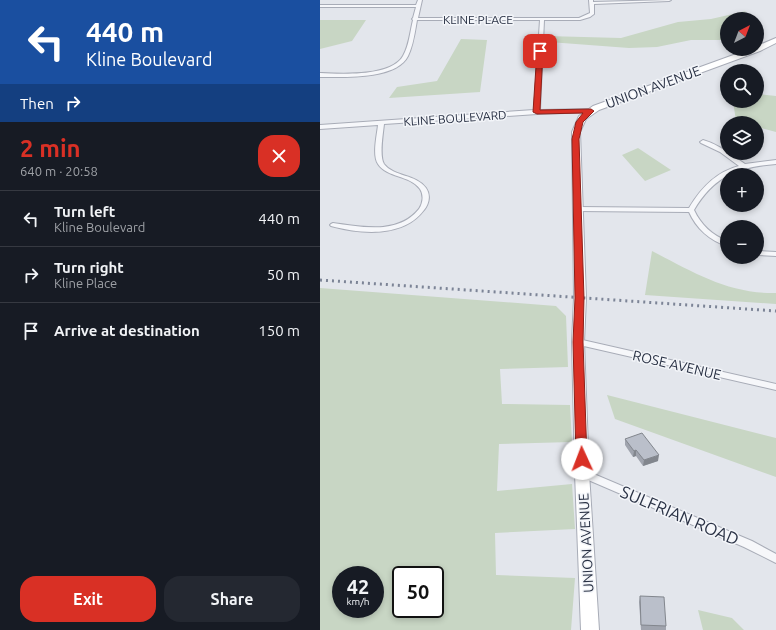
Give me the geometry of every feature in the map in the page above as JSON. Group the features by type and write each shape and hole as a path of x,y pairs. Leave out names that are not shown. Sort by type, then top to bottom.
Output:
{"main road":[{"name":"UNION AVENUE","path":"764,46 776,40"},
{"name":"UNION AVENUE","path":"590,630 582,473 578,342 580,298 576,132 582,118 591,111 610,102 738,56"}],"street":[{"path":"320,75 355,74 384,70 400,64 405,57 420,0"},
{"path":"592,1 669,0"},
{"name":"KLINE PLACE","path":"414,19 580,19 590,15 592,12 592,1"},
{"path":"320,6 418,6"},
{"path":"537,112 542,19"},
{"name":"KLINE BOULEVARD","path":"320,127 537,112 591,111"},
{"path":"333,225 371,230 390,228 412,220 422,211 425,205 425,192 418,184 389,170 381,164 379,157 381,123"},
{"path":"703,142 722,151 743,166"},
{"path":"720,241 704,230 694,218 691,210 695,202 706,188 720,176 743,166 776,162"},
{"path":"577,208 691,210"},
{"path":"764,253 776,254"},
{"name":"ROSE AVENUE","path":"578,342 776,387"},
{"name":"SULFRIAN ROAD","path":"582,473 748,544 776,559"}],"green space":[{"path":"720,17 720,40 691,40 657,47 629,48 549,42 546,36 621,38 678,22"},
{"path":"320,20 366,20 352,41 320,49"},
{"path":"461,39 487,40 480,92 389,98 397,87 437,81"},
{"path":"764,95 776,96 776,132 764,129 764,116 735,116 734,108 764,108"},
{"path":"638,148 671,170 645,181 622,155"},
{"path":"652,251 697,274 726,286 742,290 776,293 776,304 645,295"},
{"path":"320,288 556,306 566,316 568,367 500,369 502,404 570,405 572,442 499,444 497,491 572,484 575,529 495,533 496,575 575,578 571,630 320,630"},
{"path":"607,395 776,438 776,477 615,419"},
{"path":"698,610 732,618 744,630 703,630"}],"building":[{"path":"642,433 659,455 644,460 636,450 634,451 625,439"},
{"path":"640,596 664,597 666,626 641,625"}],"railway":[{"path":"320,280 776,311"}],"route":[{"path":"540,51 537,112 591,111 579,122 576,132 580,298 578,342 582,459"}]}
